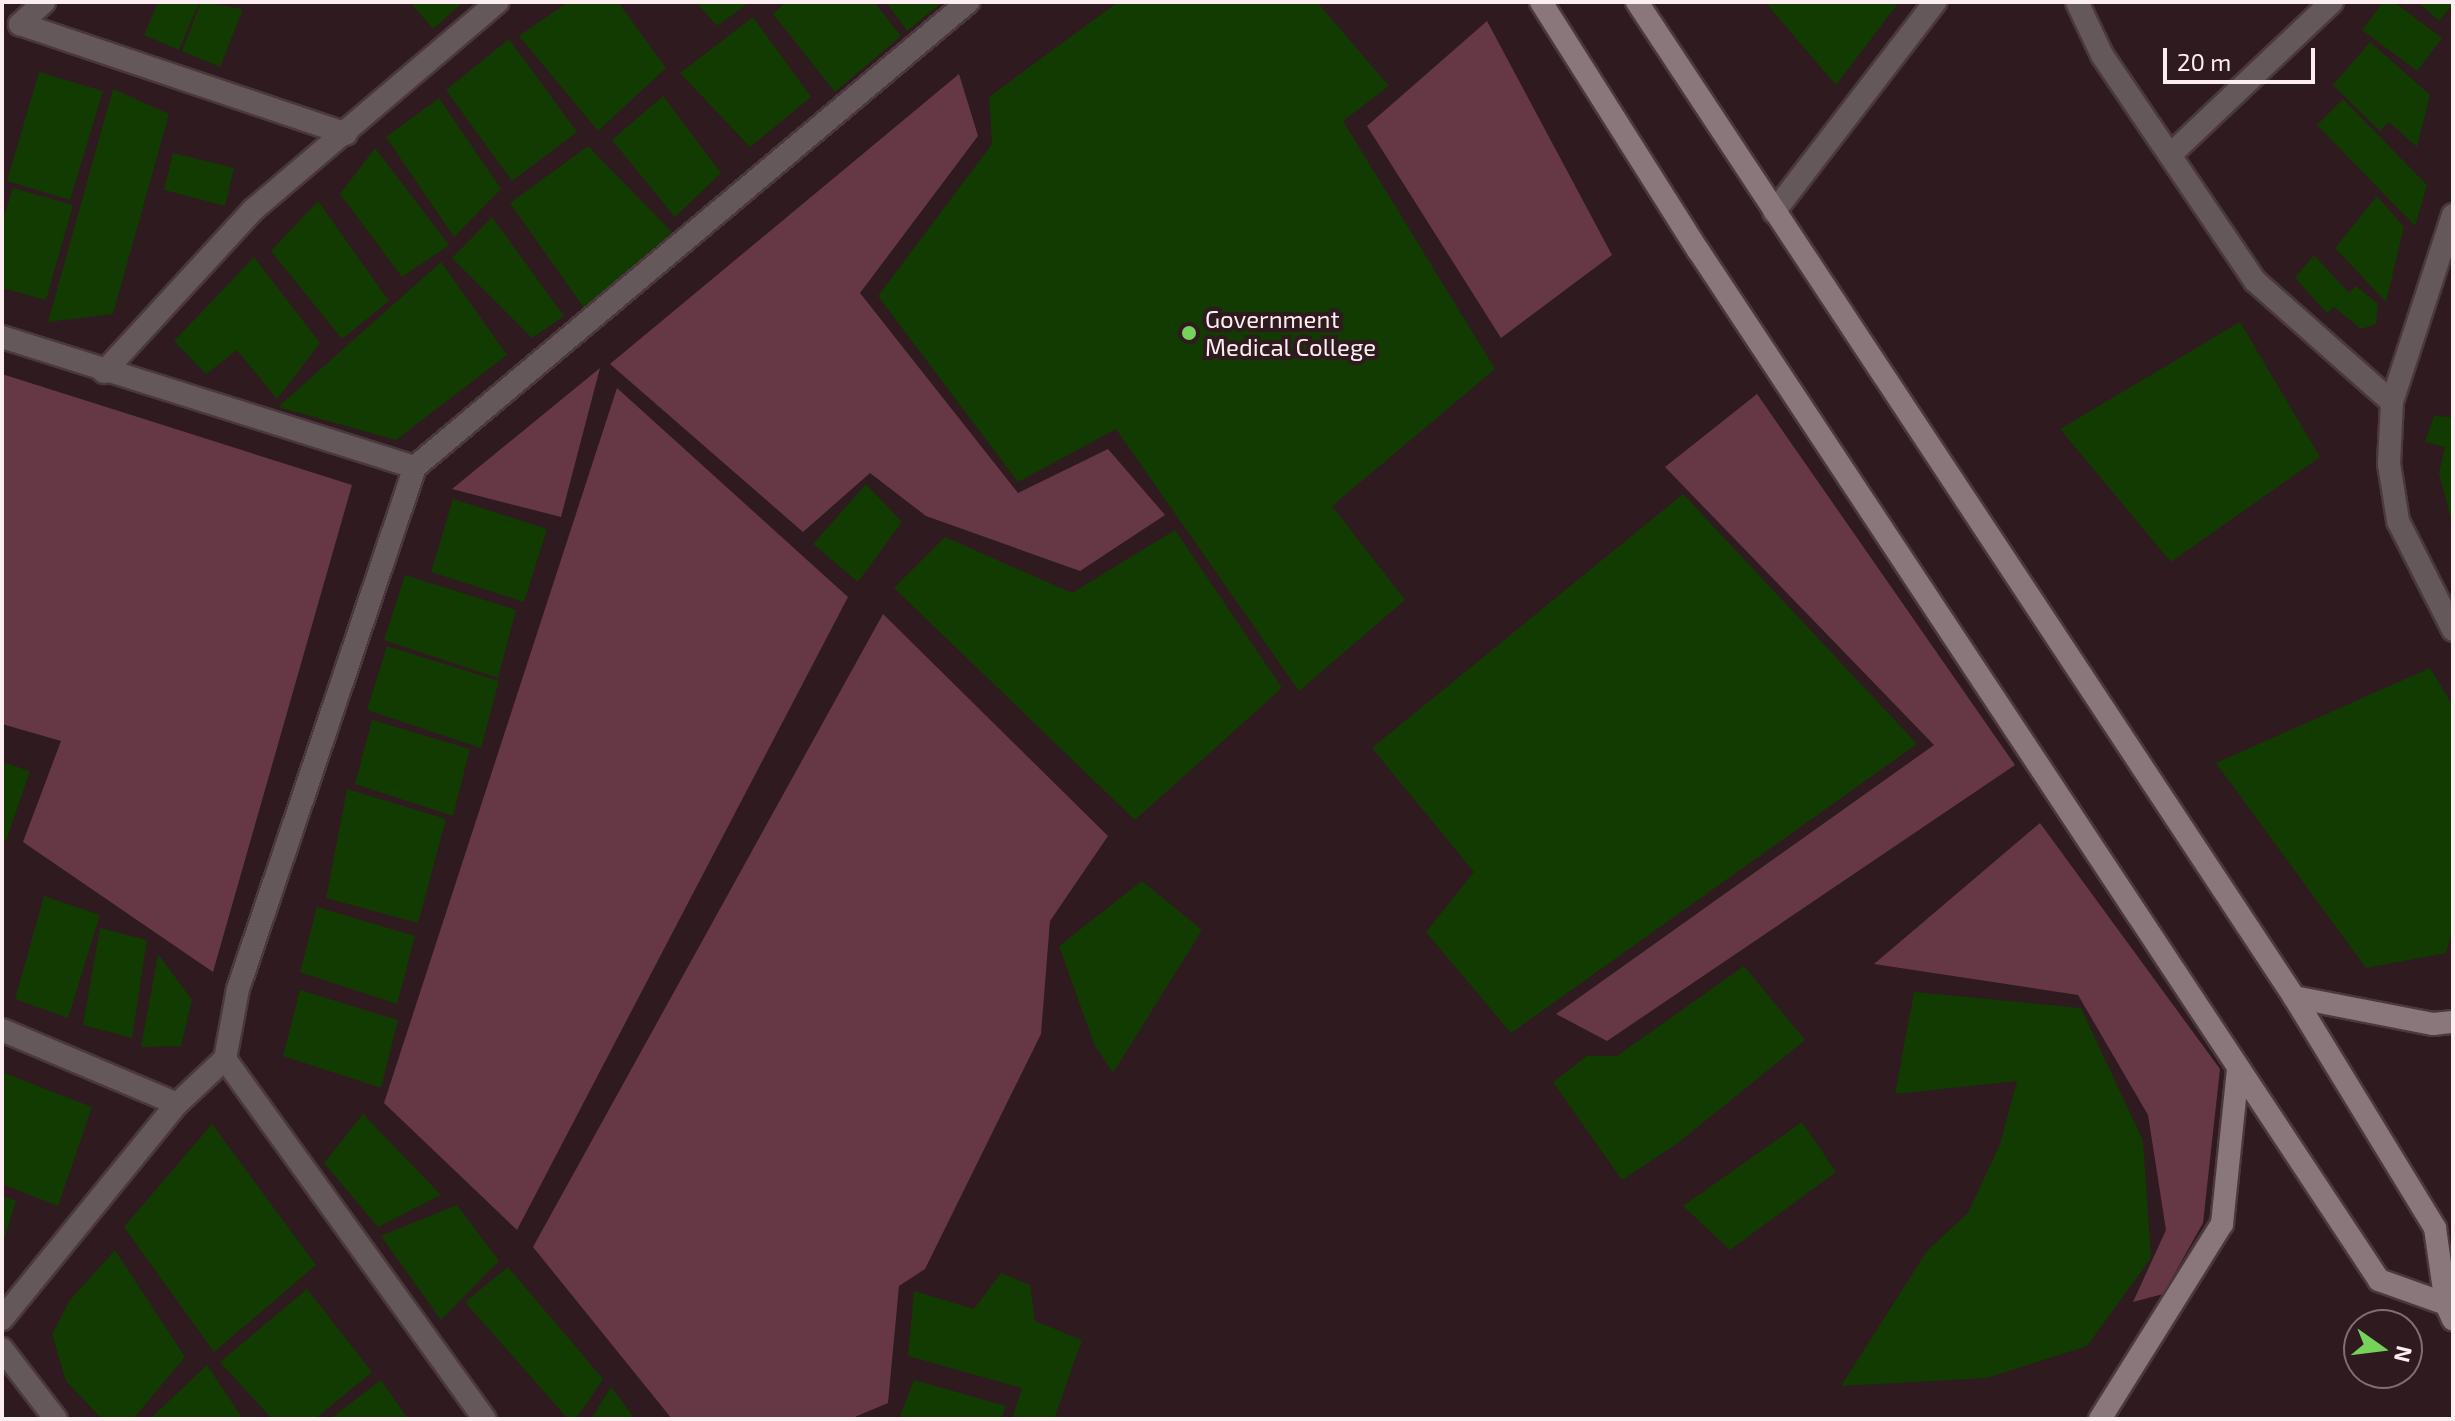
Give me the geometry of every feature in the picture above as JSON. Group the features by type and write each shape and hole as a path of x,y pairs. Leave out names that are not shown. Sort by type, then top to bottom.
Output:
{"main road":[{"path":"1541,2 1698,250 2379,1280 2449,1312"},
{"path":"1637,2 2294,997 2435,1228 2449,1312"},
{"path":"2294,997 2433,1024 2453,1022"},
{"path":"2100,1419 2222,1224 2238,1069"}],"street":[{"path":"11,21 44,2"},
{"path":"104,372 253,210 346,134 497,2"},
{"path":"2,1319 177,1104 225,1059 238,989 415,467 968,2"},
{"path":"1774,212 1935,2"},
{"path":"2077,2 2102,55 2255,281 2392,402"},
{"path":"2170,155 2332,2"},
{"path":"11,21 346,134"},
{"path":"2453,215 2392,402 2389,464 2398,521 2453,630"},
{"path":"2,337 104,372 415,467"},
{"path":"2,1030 177,1104"},
{"path":"225,1059 485,1419"},
{"path":"2,1349 56,1419"}],"shaded area":[{"path":"1487,21 1612,255 1501,338 1367,126"},
{"path":"959,74 978,136 860,293 1018,493 1108,449 1165,515 1080,571 926,516 870,473 803,532 610,364"},
{"path":"600,368 561,517 452,489"},
{"path":"2,374 352,485 213,972 23,842 61,741 2,724"},
{"path":"617,388 848,597 517,1230 384,1103"},
{"path":"1757,394 2015,765 1607,1041 1556,1014 1934,745 1665,467"},
{"path":"883,614 1108,836 1050,921 1041,1034 925,1269 899,1286 888,1403 850,1419 672,1419 533,1247"},
{"path":"2040,823 2220,1069 2203,1223 2163,1294 2133,1302 2166,1230 2148,1115 2078,995 1874,964"}],"building":[{"path":"158,2 199,2 179,50 144,35"},
{"path":"201,2 243,9 220,67 182,51"},
{"path":"410,2 460,2 461,4 433,29"},
{"path":"568,2 618,2 666,68 598,131 519,36"},
{"path":"696,2 750,2 717,26"},
{"path":"786,2 874,2 901,36 835,92 773,14"},
{"path":"886,2 942,2 907,31"},
{"name":"Government Medical College","path":"1118,2 1317,2 1389,86 1343,121 1495,369 1332,506 1405,600 1299,691 1116,429 1018,482 878,296 992,144 989,97"},
{"path":"1765,2 1899,2 1836,85"},
{"path":"2383,2 2394,2 2442,38 2417,71 2362,30"},
{"path":"2418,2 2453,2 2453,4 2439,21"},
{"path":"753,17 811,97 750,147 680,73"},
{"path":"509,39 577,132 512,181 446,90"},
{"path":"2370,42 2430,95 2417,147 2389,122 2380,131 2333,85"},
{"path":"39,72 103,91 70,200 7,181"},
{"path":"113,89 169,114 113,314 48,322"},
{"path":"663,96 721,173 675,217 612,140"},
{"path":"439,98 501,189 454,237 386,137"},
{"path":"2343,99 2427,185 2415,226 2317,125"},
{"path":"588,146 672,232 584,308 510,203"},
{"path":"375,148 449,245 402,277 340,194"},
{"path":"173,153 234,168 225,206 164,190"},
{"path":"13,188 73,205 46,300 2,288 2,223"},
{"path":"2377,196 2404,227 2386,302 2335,248"},
{"path":"318,201 389,301 342,339 271,251"},
{"path":"492,217 564,316 532,338 452,258"},
{"path":"2314,255 2349,293 2356,286 2378,304 2376,324 2361,329 2334,307 2327,313 2295,278"},
{"path":"254,257 320,343 277,399 237,350 206,374 174,341"},
{"path":"441,262 507,355 396,440 278,407"},
{"path":"2240,322 2320,457 2171,562 2060,429"},
{"path":"2434,416 2453,417 2453,527 2439,473 2445,447 2425,442"},
{"path":"866,484 902,522 858,582 813,544"},
{"path":"1683,494 1917,744 1511,1033 1426,932 1474,872 1372,748"},
{"path":"453,499 547,529 524,602 431,572"},
{"path":"1175,530 1282,688 1135,820 894,588 945,537 1072,593"},
{"path":"405,575 516,610 498,678 384,640"},
{"path":"387,646 499,681 481,748 367,710"},
{"path":"2430,668 2453,706 2453,930 2446,953 2366,968 2216,763"},
{"path":"372,720 470,749 453,816 355,784"},
{"path":"2,762 30,771 6,841 2,840"},
{"path":"347,789 446,819 418,923 326,898"},
{"path":"1142,881 1202,930 1113,1073 1094,1044 1059,946"},
{"path":"44,896 100,915 68,1018 15,999"},
{"path":"317,907 415,936 397,1004 300,972"},
{"path":"100,928 147,940 132,1038 83,1025"},
{"path":"158,954 192,1000 181,1046 141,1047"},
{"path":"1744,966 1805,1040 1678,1143 1622,1180 1553,1082 1587,1056 1617,1056"},
{"path":"300,990 398,1020 381,1088 283,1056"},
{"path":"1914,992 2081,1008 2143,1141 2151,1258 2087,1346 1987,1378 1841,1386 1927,1251 1968,1213 2000,1144 2017,1081 1895,1094"},
{"path":"2,1072 92,1107 58,1206 2,1184"},
{"path":"363,1114 441,1195 378,1227 324,1163"},
{"path":"1802,1122 1836,1172 1730,1250 1683,1206"},
{"path":"212,1124 316,1265 214,1352 124,1227"},
{"path":"2,1196 16,1201 3,1243 2,1243"},
{"path":"457,1205 499,1261 441,1320 381,1236"},
{"path":"115,1250 185,1357 133,1419 102,1419 66,1381 52,1334 70,1300"},
{"path":"508,1267 603,1379 576,1419 568,1419 465,1302"},
{"path":"1001,1273 1030,1285 1035,1321 1082,1340 1054,1419 1012,1419 1022,1388 908,1356 914,1291 974,1309"},
{"path":"307,1289 372,1372 315,1419 272,1419 220,1362"},
{"path":"207,1365 243,1419 150,1419"},
{"path":"381,1380 408,1419 330,1419"},
{"path":"914,1380 1006,1406 1001,1419 899,1419"},
{"path":"611,1387 635,1419 591,1419"}],"place":[{"name":"Government Medical College","path":"1189,333"}]}
